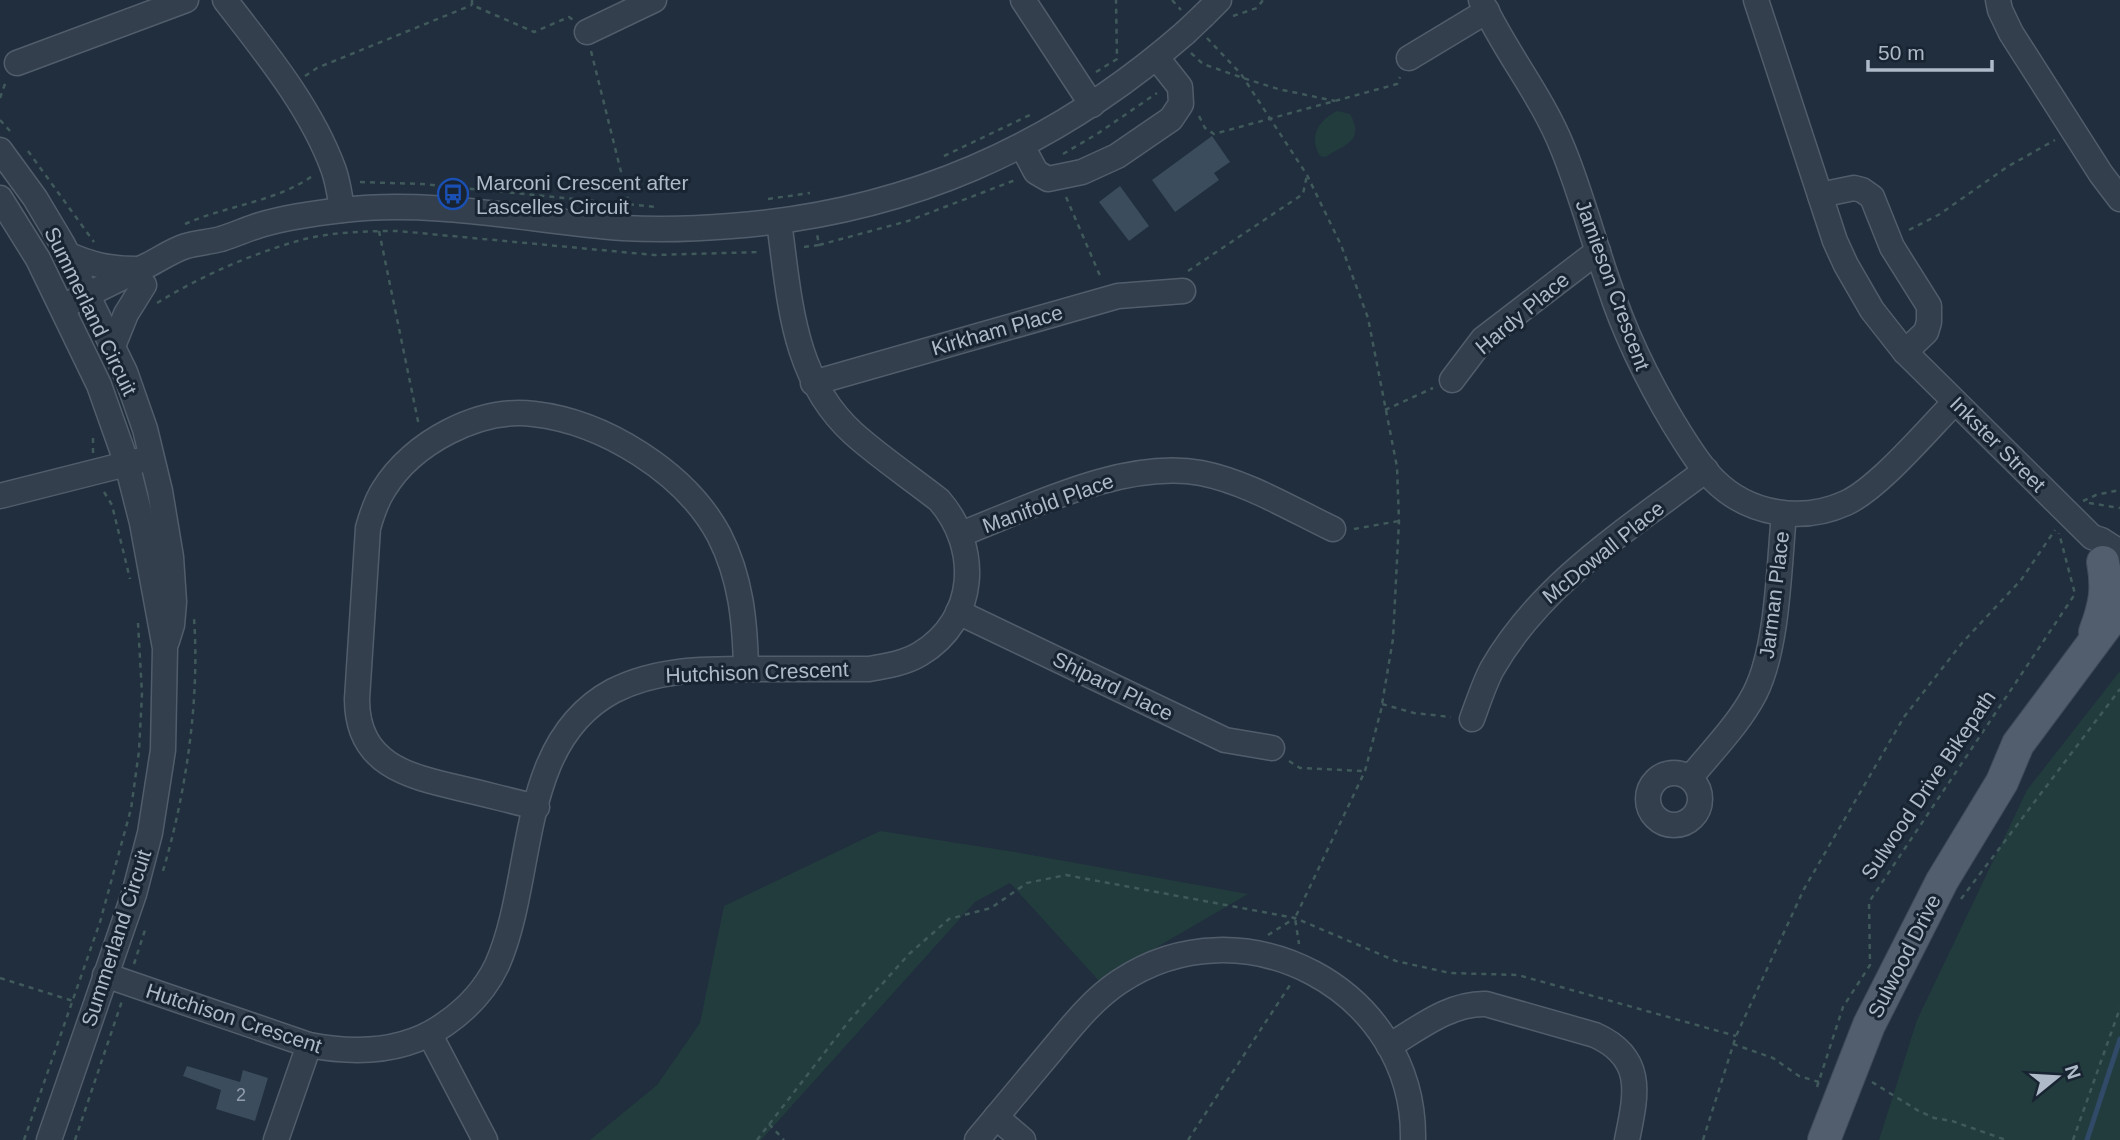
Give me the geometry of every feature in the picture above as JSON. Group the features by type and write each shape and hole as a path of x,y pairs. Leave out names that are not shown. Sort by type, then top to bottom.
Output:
{"main road":[{"path":"2087,649 2105,606 2109,557"},
{"name":"Sulwood Drive","path":"1824,1140 1869,1025 1916,929 2002,782 2018,744 2120,607"},
{"name":"Sulwood Drive","path":"2002,782 2024,763 2120,637"}],"street":[{"path":"17,63 186,0"},
{"path":"225,0 310,122 333,169 342,210"},
{"path":"587,32 654,0"},
{"path":"1023,0 1092,105"},
{"name":"Inkster Street","path":"1756,0 1820,195 1846,265 1872,310 1905,352 2109,557"},
{"path":"1998,0 2011,33 2073,130 2111,179 2120,199"},
{"name":"Jamieson Crescent","path":"1409,58 1484,6 1546,110 1564,149 1634,351 1649,383 1685,442 1706,470 1729,493 1749,505 1784,514 1822,512 1858,496 1878,480 1955,402"},
{"path":"113,346 126,314 145,287 184,247 222,239 261,225 342,210 417,207 626,228 687,229 779,222 842,211 904,194 950,178 1022,146 1092,105 1204,20"},
{"path":"1022,146 1035,170 1048,179 1082,172 1118,156 1154,133 1171,119 1181,104 1180,87 1157,58"},
{"name":"Summerland Circuit","path":"11,143 35,198 67,254 125,372 153,458 171,557 174,602 172,625 165,648"},
{"path":"1820,195 1845,188 1862,190 1872,197 1888,238 1929,306 1930,322 1926,332 1905,352"},
{"name":"Summerland Circuit","path":"0,198 38,259 99,384 127,464 142,523 165,648 163,751 150,833 134,894 117,979 83,1004 49,1140"},
{"name":"Hutchison Crescent","path":"117,979 309,1045 338,1051 369,1051 400,1046 430,1035 457,1016 480,992 496,965 506,936 545,773 556,746 585,711 611,692 641,679 673,671 869,668 894,665 928,649 946,632 966,593 969,573 965,543 948,510 939,500 854,433 831,410 813,383 800,351 793,318 779,222"},
{"name":"Hardy Place","path":"1452,380 1483,340 1598,251"},
{"path":"67,254 91,265 110,269 145,287"},
{"path":"66,314 91,302 145,287"},
{"name":"Kirkham Place","path":"813,383 1110,298 1183,291"},
{"path":"537,807 403,773 374,752 362,732 357,699 368,528 384,488 400,468 424,447 455,428 486,418 534,414 576,424 606,436 652,462 683,488 719,535 740,589 746,627 746,669"},
{"path":"0,496 153,458"},
{"name":"Manifold Place","path":"961,534 1097,482 1166,470 1200,473 1232,482 1333,529"},
{"name":"McDowall Place","path":"1472,719 1492,670 1543,600 1573,572 1706,470"},
{"name":"Jarman Place","path":"1690,778 1738,719 1755,693 1766,666 1784,514"},
{"name":"Shipard Place","path":"958,612 1225,740 1272,748"},
{"path":"977,1140 1091,1005 1119,982 1150,965 1172,957 1228,949 1263,954 1302,967 1324,978 1352,999 1389,1046 1406,1081 1413,1120 1413,1140"},
{"path":"1389,1046 1449,1011 1471,1004 1486,1004 1595,1035 1622,1053 1635,1081 1635,1101 1627,1140"},
{"path":"430,1035 485,1140"},
{"path":"276,1140 309,1045"},
{"path":"996,1117 1023,1140"}],"path":[{"path":"1078,84 1117,59 1116,0"},
{"path":"1172,0 1204,20 1307,175 1341,245 1368,318 1397,467 1399,521 1393,639 1382,705 1365,771 1295,918 1302,967 1188,1140"},
{"path":"1204,20 1257,8 1263,0"},
{"path":"288,87 317,68 472,2 534,32 569,17 587,32 629,204"},
{"path":"818,245 908,220 1035,170 1142,105 1182,73 1181,62 1188,50 1203,64 1243,78 1278,89 1335,101"},
{"path":"1199,116 1205,128 1214,134 1397,84 1409,58"},
{"path":"941,157 1042,109"},
{"path":"0,120 11,143 40,164 89,238 97,245"},
{"path":"1888,238 1941,214 2007,167 2073,130"},
{"path":"180,225 266,197 306,181 321,170 346,167 352,181 367,183 422,184 664,208"},
{"path":"1183,291 1189,270 1303,194 1307,175"},
{"path":"1062,189 1110,298"},
{"path":"765,200 817,192"},
{"path":"379,231 424,447"},
{"path":"145,287 174,293 241,260 304,239 379,231 654,255 769,253"},
{"path":"1385,410 1452,380"},
{"path":"92,457 93,433"},
{"path":"2120,490 2096,495 2082,502 2120,508"},
{"path":"104,492 112,505 130,581"},
{"path":"1333,529 1360,529 1399,521"},
{"name":"Sulwood Drive Bikepath","path":"1736,1036 1804,889 1904,717 1962,643 2021,580 2057,527 2075,594 1869,902 1870,965 1843,1007 1815,1093"},
{"path":"24,1140 83,1004 100,922 131,809 139,751 142,694 136,613"},
{"path":"1957,905 2120,689"},
{"path":"1382,705 1414,713 1472,719"},
{"path":"1272,748 1300,768 1365,771"},
{"path":"757,1140 849,1021 909,954 949,919 991,908 1027,883 1066,875 1295,918 1396,961 1450,973 1518,975 1736,1036 1703,1140"},
{"path":"0,978 83,1004"},
{"path":"75,1140 117,979"},
{"path":"2073,1140 2120,1008"},
{"path":"1733,1044 1773,1058 1799,1076 1819,1082"},
{"path":"1872,1082 1934,1118 1952,1121 2006,1140"},
{"path":"769,1124 784,1140"}],"green space":[{"path":"1337,111 1350,114 1354,123 1354,136 1340,149 1325,157 1320,156 1315,142 1317,129"},
{"path":"2120,671 2120,1140 1879,1140 1917,1020 2027,790"},
{"path":"880,831 1248,894 1099,981 1010,883 975,902 761,1140 590,1140 657,1085 700,1023 724,906"}],"building":[{"path":"1212,136 1230,162 1214,173 1219,180 1175,212 1152,180"},
{"path":"1120,186 1149,226 1129,241 1099,202"},
{"path":"187,1066 240,1082 243,1070 268,1078 255,1121 216,1109 221,1090 183,1076"}],"waterway":[{"path":"2087,1140 2120,1039"}],"place":[{"name":"Marconi Crescent after Lascelles Circuit","path":"453,194"}]}
